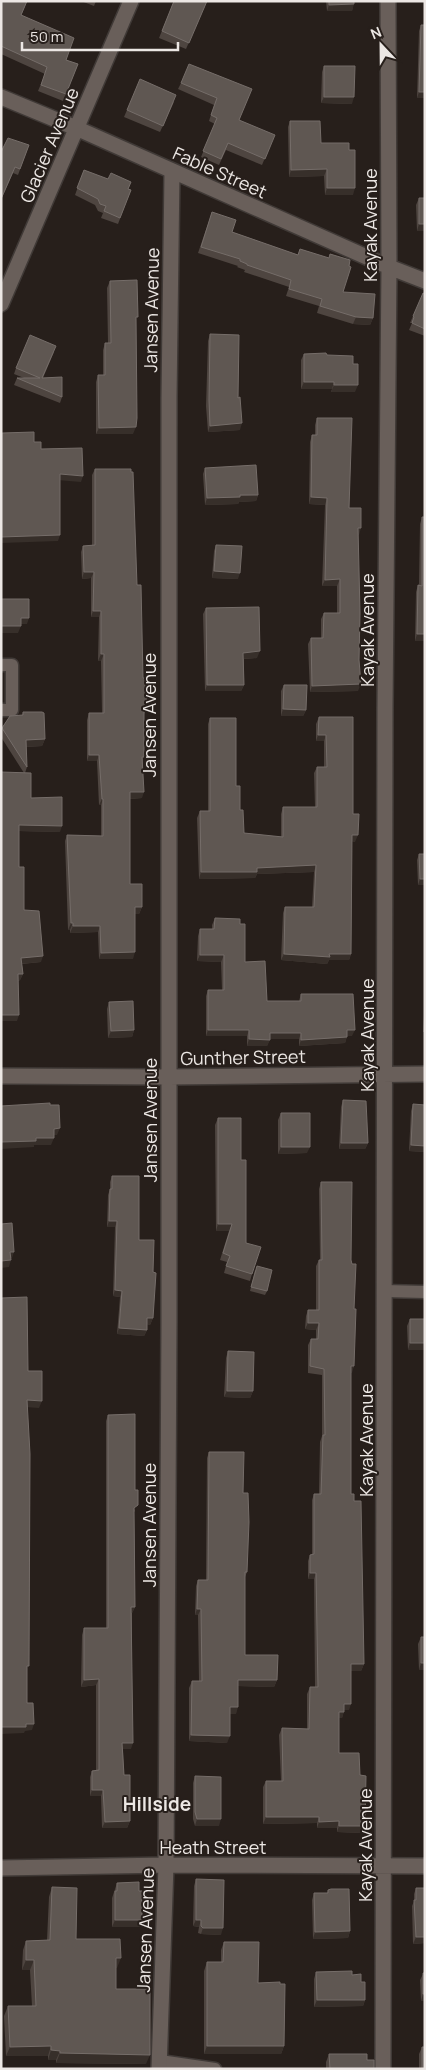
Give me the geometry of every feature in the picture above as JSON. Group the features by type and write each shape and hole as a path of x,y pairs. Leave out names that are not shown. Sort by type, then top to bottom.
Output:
{"street":[{"name":"Glacier Avenue","path":"1,304 131,1"},
{"name":"Kayak Avenue","path":"383,2069 386,1074 385,709 389,267 388,1"},
{"name":"Fable Street","path":"1,97 425,281"},
{"name":"Jansen Avenue","path":"159,2065 166,1865 169,398 172,172"},
{"name":"Gunther Street","path":"1,1076 169,1077 425,1074"},
{"name":"Heath Street","path":"1,1868 166,1865 425,1866"}],"lane":[{"path":"1,665 12,665 12,710 1,710"},
{"path":"385,1291 425,1292"},
{"path":"159,2065 215,2069"}],"building":[{"path":"1,1 27,1 21,15 74,38 66,60 78,64 66,94 41,85 47,67 1,46"},
{"path":"174,1 207,1 189,43 162,31"},
{"path":"329,1 354,1 354,4 329,5"},
{"path":"421,25 425,25 425,92 419,92"},
{"path":"189,64 252,89 239,120 275,135 265,159 228,143 221,159 203,151 217,118 211,115 217,98 181,83"},
{"path":"324,66 355,66 354,97 324,97"},
{"path":"140,79 176,95 163,126 127,110"},
{"path":"290,121 320,121 321,143 349,143 349,150 355,150 355,188 327,188 327,169 291,170"},
{"path":"8,138 29,145 20,169 15,167 1,199 1,152"},
{"path":"84,170 108,179 111,173 131,182 128,189 131,190 120,218 104,211 106,206 100,204 98,199 77,188"},
{"path":"419,198 425,198 425,224 419,224"},
{"path":"212,212 236,220 232,232 298,255 300,249 329,258 330,254 350,260 349,266 351,267 343,292 375,294 373,318 356,317 320,306 322,299 289,289 291,280 247,265 240,261 240,259 201,247"},
{"path":"137,280 136,427 99,428 98,375 105,375 105,343 111,343 110,281"},
{"path":"423,293 425,294 425,329 412,323"},
{"path":"210,334 239,335 238,398 240,397 242,423 210,426"},
{"path":"30,335 56,346 42,378 62,377 62,397 17,378 40,378 16,368"},
{"path":"326,353 327,355 353,356 353,364 358,364 358,385 334,385 334,382 304,382 304,354"},
{"path":"317,418 352,418 349,508 361,508 361,528 358,528 359,660 361,684 312,686 311,638 323,638 324,613 340,613 340,579 325,580 327,498 311,497 312,435 317,435"},
{"path":"34,432 34,442 41,442 41,449 82,448 83,476 60,474 60,535 1,537 2,433"},
{"path":"256,465 258,495 207,498 205,468"},
{"path":"95,469 131,469 131,472 133,472 137,585 141,585 143,678 146,678 147,708 144,708 144,757 142,757 144,792 130,792 130,884 142,884 142,907 135,907 135,952 101,953 100,926 73,926 73,923 71,923 67,835 103,836 103,799 99,755 89,755 89,713 104,713 104,654 101,654 101,611 93,611 94,572 84,572 83,546 95,545"},
{"path":"422,517 425,517 425,634 417,634 418,585 422,586"},
{"path":"216,545 242,546 240,573 214,571"},
{"path":"1,599 29,599 29,618 21,618 21,626 1,626"},
{"path":"259,607 260,651 243,653 244,685 207,685 206,608"},
{"path":"284,685 307,685 306,710 283,709"},
{"path":"23,712 44,713 45,739 26,740 27,767 2,728 10,716 23,715"},
{"path":"319,717 353,717 353,814 359,814 358,835 352,835 351,954 329,954 330,957 284,954 285,907 314,907 316,865 257,868 257,872 201,872 200,811 210,811 210,718 236,718 236,786 240,786 240,810 243,810 244,833 283,837 283,807 317,807 317,767 327,767 326,735 318,735"},
{"path":"1,772 31,773 31,798 62,797 62,826 19,825 19,867 24,867 24,910 39,911 43,956 21,958 23,974 18,974 19,1015 1,1015"},
{"path":"419,854 425,854 425,879 420,879"},
{"path":"215,918 240,919 240,924 245,924 245,962 265,961 267,1001 301,1001 301,994 353,994 355,1030 347,1030 347,1037 301,1040 301,1033 270,1033 270,1040 249,1039 249,1030 208,1030 208,990 224,990 224,955 200,955 200,929 214,929"},
{"path":"133,1001 134,1030 111,1031 109,1002"},
{"path":"343,1100 366,1101 368,1143 341,1143"},
{"path":"50,1103 50,1105 59,1105 60,1128 54,1129 54,1138 36,1138 36,1141 1,1142 1,1106"},
{"path":"413,1104 425,1105 425,1146 411,1145"},
{"path":"281,1113 310,1113 310,1147 281,1147"},
{"path":"218,1118 241,1118 241,1160 246,1160 246,1243 261,1247 252,1274 226,1266 230,1256 223,1253 232,1224 218,1224"},
{"path":"112,1176 139,1176 139,1240 154,1240 153,1272 156,1273 153,1318 147,1318 147,1330 119,1328 122,1291 115,1290 117,1221 109,1221"},
{"path":"321,1182 352,1182 351,1260 352,1264 356,1264 354,1309 356,1309 354,1366 351,1366 351,1494 354,1494 354,1501 361,1501 364,1664 351,1664 351,1704 344,1704 344,1712 339,1712 339,1753 359,1753 360,1775 366,1776 365,1826 339,1826 339,1821 319,1822 319,1817 266,1817 266,1781 283,1781 282,1728 309,1729 310,1687 318,1687 316,1573 310,1573 310,1555 314,1554 314,1494 321,1494 323,1435 325,1435 324,1369 310,1366 311,1339 318,1339 319,1323 308,1323 308,1310 319,1310 319,1260 322,1260"},
{"path":"12,1223 14,1252 10,1252 11,1260 1,1261 1,1224"},
{"path":"257,1266 272,1270 267,1291 251,1287"},
{"path":"27,1297 28,1371 42,1371 42,1401 27,1400 30,1454 29,1666 27,1666 27,1703 33,1703 34,1724 26,1724 26,1727 1,1727 1,1298"},
{"path":"410,1319 425,1319 425,1343 410,1343"},
{"path":"228,1351 254,1352 253,1391 227,1391"},
{"path":"135,1414 135,1490 138,1490 138,1505 134,1508 135,1607 131,1607 133,1743 122,1743 124,1775 130,1775 130,1821 105,1822 103,1790 92,1790 92,1771 99,1770 99,1679 84,1680 84,1628 108,1628 108,1415"},
{"path":"209,1452 244,1452 243,1493 248,1493 249,1522 247,1572 245,1572 245,1655 278,1655 277,1680 238,1680 238,1707 230,1707 230,1736 191,1735 192,1681 202,1681 201,1609 197,1609 198,1580 208,1580"},
{"path":"421,1637 425,1637 425,1663 421,1663"},
{"path":"195,1776 221,1777 221,1819 197,1819 195,1812"},
{"path":"196,1879 224,1880 223,1928 203,1928 201,1920 196,1920"},
{"path":"139,1882 139,1891 142,1891 142,1920 115,1920 115,1891 117,1891 117,1883"},
{"path":"52,1887 77,1888 76,1939 120,1939 121,1958 116,1958 116,1989 150,1989 150,2055 60,2053 60,2051 51,2050 51,2046 10,2047 8,2006 36,2006 34,1960 26,1960 26,1941 50,1940"},
{"path":"416,1888 425,1888 425,1937 416,1937 414,1900 416,1900"},
{"path":"349,1889 350,1931 315,1932 314,1893 328,1893 328,1890"},
{"path":"224,1942 259,1942 258,1983 280,1982 280,1984 285,1984 284,2046 207,2046 207,1962 223,1962"},
{"path":"352,1971 352,1975 361,1974 361,1982 365,1982 365,2000 317,2000 316,1972"},
{"path":"423,1973 425,1973 425,1994 423,1994"},
{"path":"422,2047 425,2047 425,2069 422,2069"},
{"path":"329,2054 367,2054 367,2060 374,2060 374,2069 330,2069"}],"district":[{"name":"Hillside","path":"157,1804"}]}
